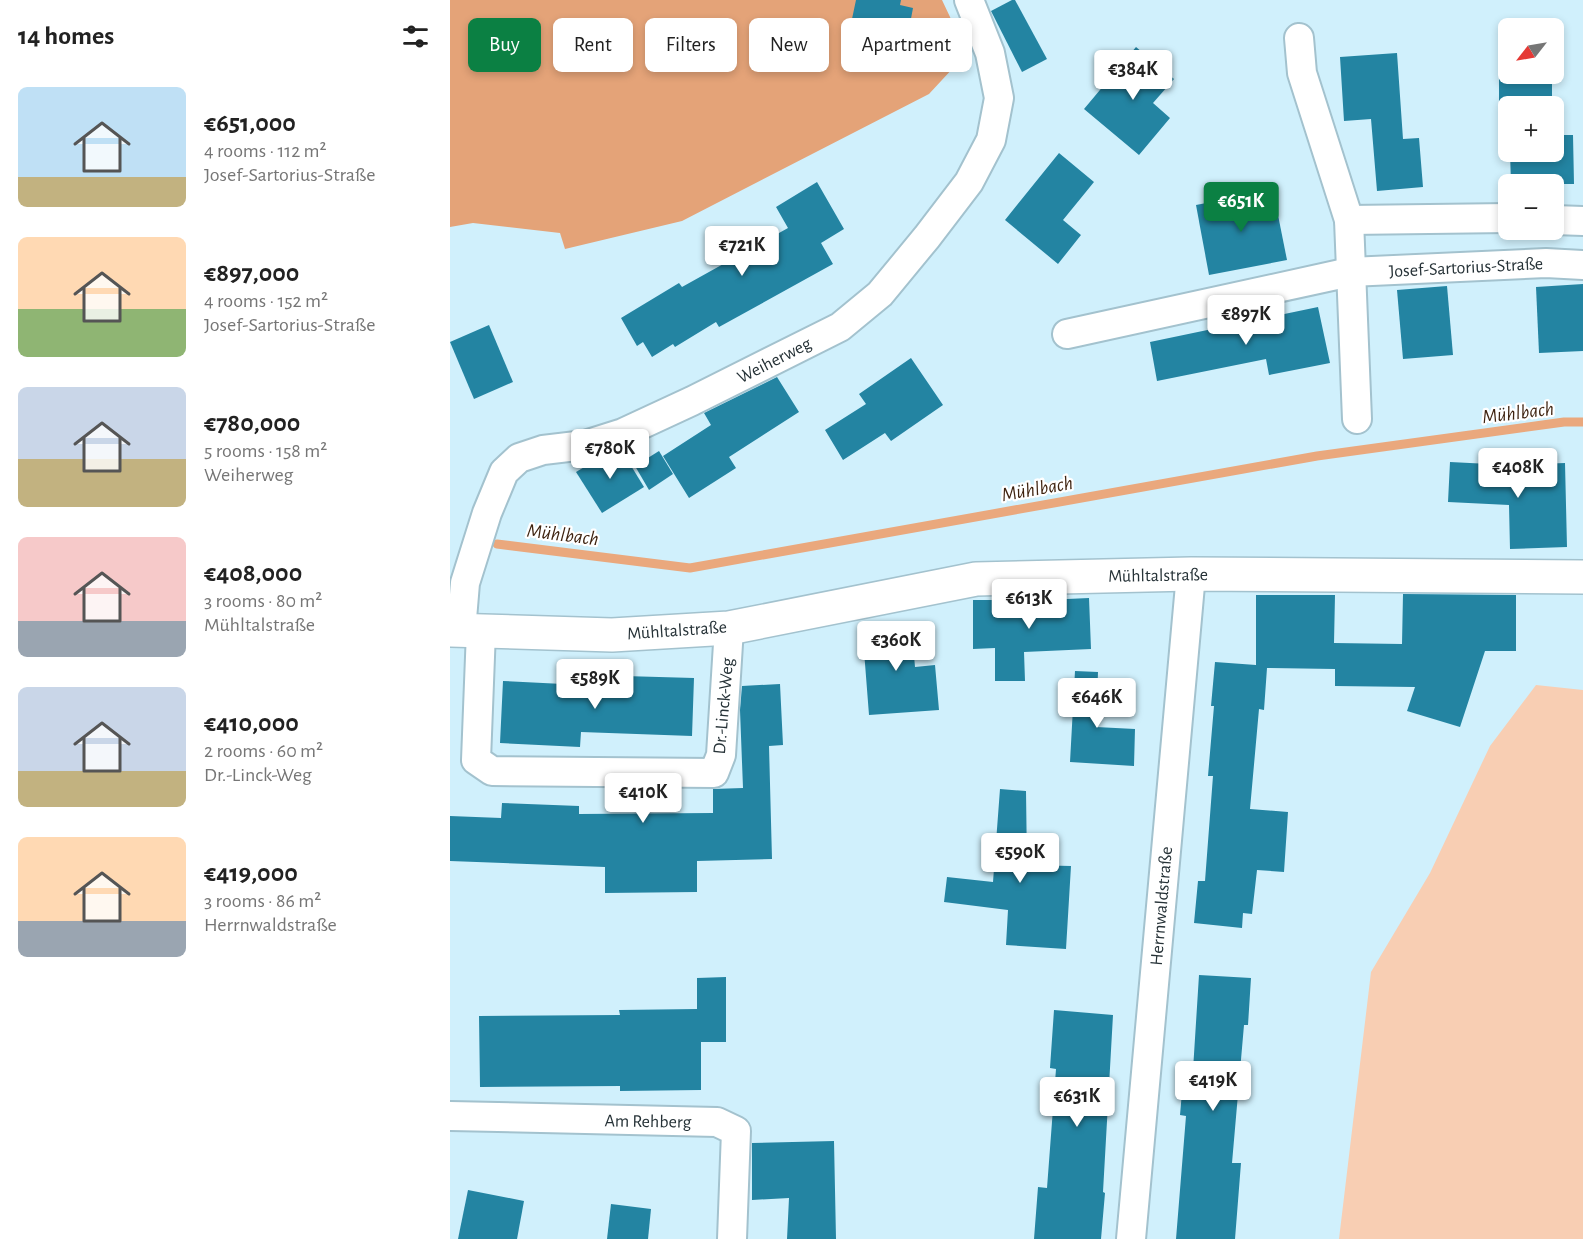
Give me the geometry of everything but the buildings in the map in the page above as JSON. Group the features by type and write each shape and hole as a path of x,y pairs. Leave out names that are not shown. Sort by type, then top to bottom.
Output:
{"main road":[{"name":"Mühltalstraße","path":"464,631 612,635 729,628 976,579 1191,574 1583,577"}],"street":[{"name":"Weiherweg","path":"464,631 465,583 487,513 504,472 519,458 543,450 585,446 623,433 840,327 880,294 927,237 969,182 991,140 999,98 990,53 969,0"},
{"path":"1299,38 1302,73 1349,220 1357,419"},
{"path":"1349,220 1498,218"},
{"path":"1564,221 1583,222"},
{"name":"Josef-Sartorius-Straße","path":"1068,334 1350,272 1546,263 1583,265"},
{"name":"Herrnwaldstraße","path":"1131,1239 1191,574"},
{"name":"Dr.-Linck-Weg","path":"464,631 476,760 492,771 714,773 721,755 729,628"},
{"name":"Am Rehberg","path":"450,1116 717,1122 736,1131 732,1239"}],"shaded area":[{"path":"450,0 942,0 950,18 841,18 841,72 949,72 929,94 682,221 565,249 560,233 473,223 450,227"},
{"path":"1536,685 1583,690 1583,1239 1339,1239 1371,972 1430,873 1490,746"}],"waterway":[{"name":"Mühlbach","path":"497,544 690,568 1317,456 1564,422 1583,422"}]}
